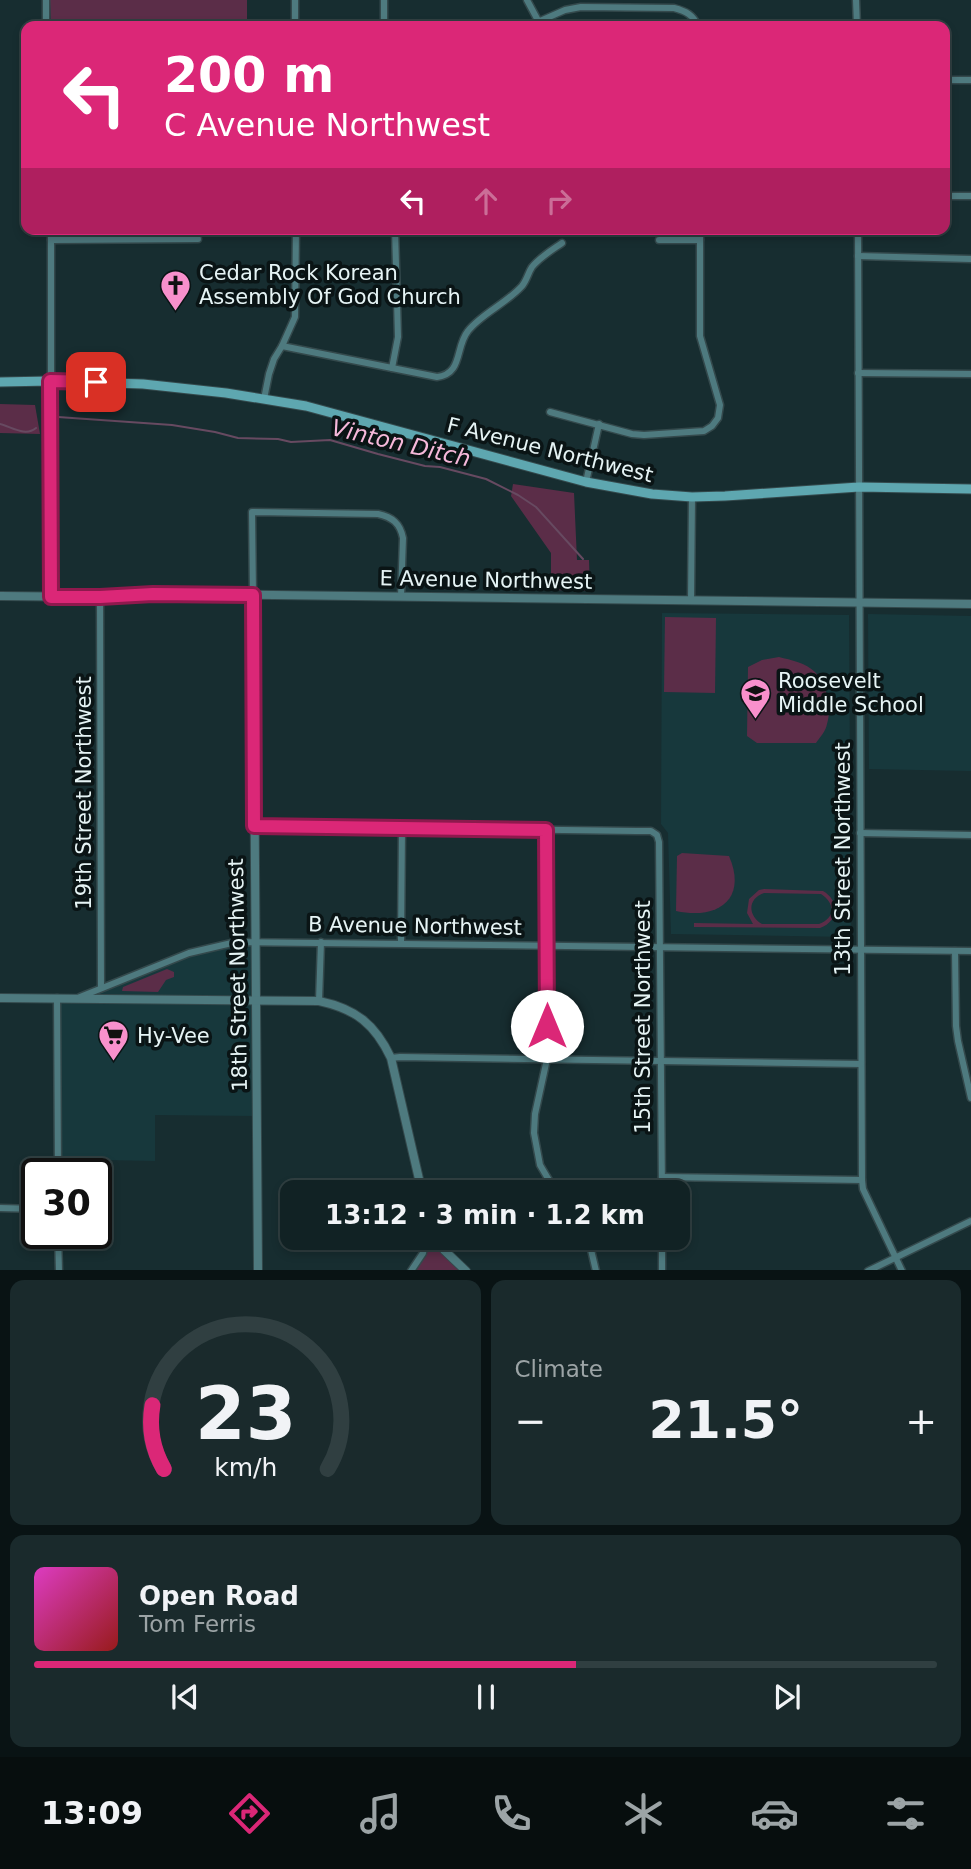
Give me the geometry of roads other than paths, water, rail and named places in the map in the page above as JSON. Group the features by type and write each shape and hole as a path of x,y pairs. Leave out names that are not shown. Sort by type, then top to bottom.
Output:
{"main road":[{"name":"F Avenue Northwest","path":"0,382 50,381 183,387 306,406 586,482 652,494 724,496 859,486 971,489"}],"street":[{"path":"46,0 47,21"},
{"path":"295,0 295,21"},
{"path":"384,0 384,21"},
{"path":"527,0 538,21"},
{"path":"856,0 856,21"},
{"path":"545,21 565,10 581,7 674,8 685,11 696,21"},
{"path":"950,80 971,80"},
{"path":"950,196 971,197"},
{"path":"51,235 51,597"},
{"path":"264,399 271,367 295,317 296,235"},
{"path":"392,368 398,337 396,235"},
{"path":"550,412 632,434 704,431 712,426 718,418 720,405 700,336 700,235"},
{"name":"13th Street Northwest","path":"858,235 862,1180 863,1189 902,1270"},
{"path":"51,240 198,239"},
{"path":"659,240 700,240"},
{"path":"282,346 437,377 445,376 452,372 466,333 523,285 532,268 544,255 562,243"},
{"path":"858,257 971,259"},
{"path":"858,373 971,374"},
{"path":"586,482 599,425"},
{"path":"691,600 692,496"},
{"name":"18th Street Northwest","path":"258,1270 253,512 389,516 402,530 401,596"},
{"name":"E Avenue Northwest","path":"0,596 401,596 971,604"},
{"name":"19th Street Northwest","path":"100,597 101,988"},
{"path":"254,826 546,830 547,1059 535,1114 534,1133 540,1164 549,1180"},
{"path":"401,943 402,828"},
{"name":"15th Street Northwest","path":"546,830 651,831 657,835 662,1177"},
{"path":"860,833 971,835"},
{"name":"B Avenue Northwest","path":"79,998 189,953 236,942 971,951"},
{"path":"319,1001 321,942"},
{"path":"955,951 956,1026 971,1098"},
{"path":"0,998 319,1001 337,1006 363,1019 383,1041 391,1058 419,1180"},
{"path":"57,998 58,1158"},
{"path":"391,1058 861,1064"},
{"path":"662,1177 862,1180"},
{"path":"0,1208 21,1209"},
{"path":"868,1270 971,1221"},
{"path":"58,1249 58,1270"},
{"path":"411,1270 424,1250"},
{"path":"444,1250 466,1270"},
{"path":"591,1250 596,1270"},
{"path":"662,1250 662,1270"}],"waterway":[{"name":"Vinton Ditch","path":"58,417 172,425 238,438 291,442 330,440 425,466 440,467 486,479 536,507 583,559"},
{"name":"Vinton Ditch","path":"0,424 27,432 36,428"}],"place":[{"name":"Cedar Rock Korean Assembly Of God Church","path":"176,312"},
{"name":"Roosevelt Middle School","path":"755,720"},
{"name":"Hy-Vee","path":"114,1063"}]}
